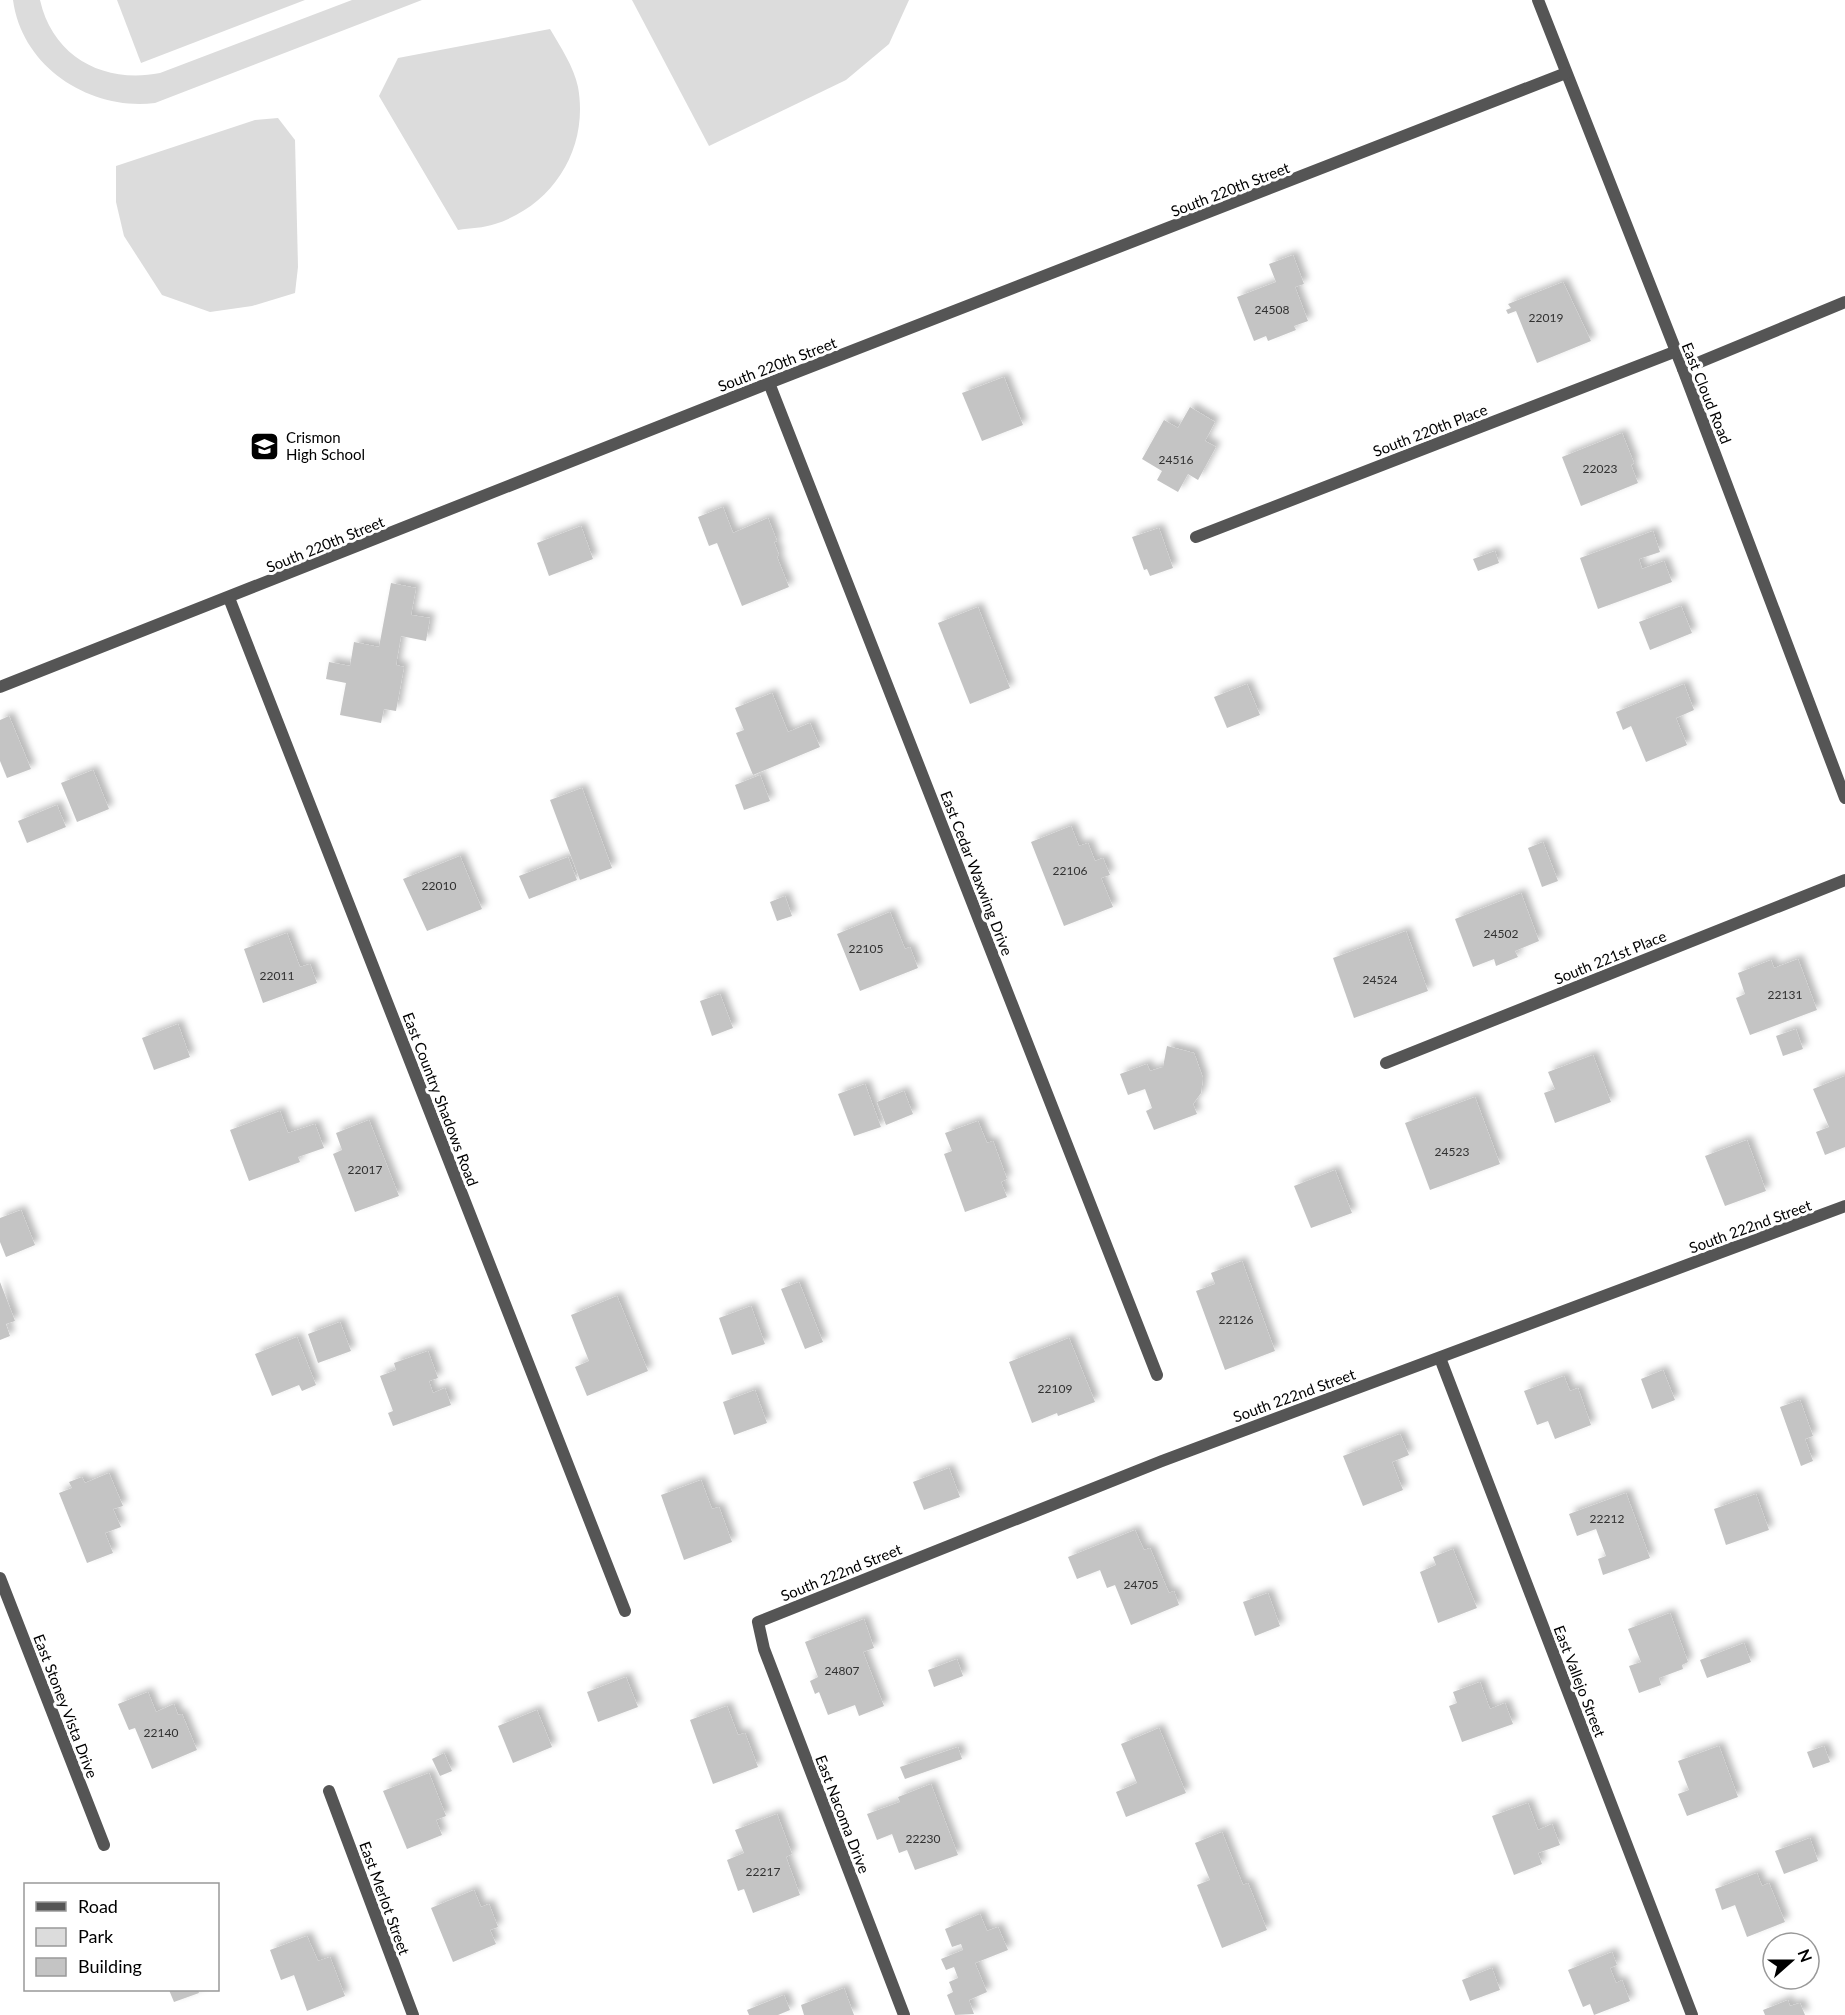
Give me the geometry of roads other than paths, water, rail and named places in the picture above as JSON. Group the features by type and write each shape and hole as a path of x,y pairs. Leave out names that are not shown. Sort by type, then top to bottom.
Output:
{"street":[{"name":"East Cloud Road","path":"1538,0 1674,352 1683,369 1845,798"},
{"name":"South 220th Street","path":"0,687 769,383 1566,73"},
{"path":"1683,369 1845,302"},
{"name":"South 220th Place","path":"1196,537 1674,352"},
{"name":"East Cedar Waxwing Drive","path":"769,383 1157,1375"},
{"name":"East Country Shadows Road","path":"229,598 625,1611"},
{"name":"South 221st Place","path":"1386,1063 1845,880"},
{"name":"South 222nd Street","path":"758,1622 1162,1461 1845,1206"},
{"name":"East Vallejo Street","path":"1440,1358 1692,2015"},
{"name":"East Stoney Vista Drive","path":"0,1578 104,1845"},
{"name":"East Nacoma Drive","path":"758,1622 764,1649 904,2015"},
{"name":"East Merlot Street","path":"329,1791 412,2015"}],"place":[{"name":"Crismon High School","path":"265,446"}]}
